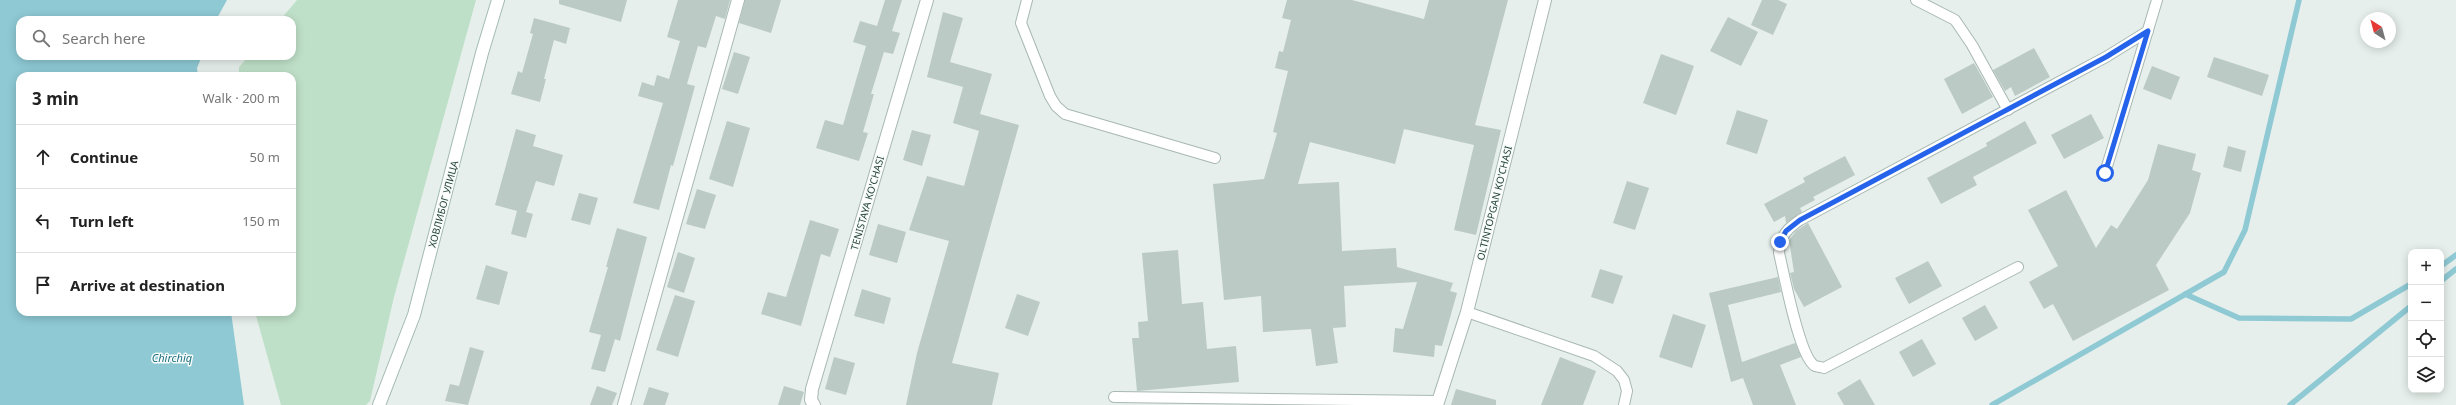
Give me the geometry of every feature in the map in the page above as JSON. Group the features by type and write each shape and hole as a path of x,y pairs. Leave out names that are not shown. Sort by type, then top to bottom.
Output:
{"street":[{"name":"ХОВЛИБОГ УЛИЦА","path":"378,405 414,315 482,53 498,0"},
{"path":"624,405 738,0"},
{"name":"TENISTAYA KO'CHASI","path":"814,405 811,400 812,389 926,0"},
{"name":"OLTINTOPGAN KO'CHASI","path":"1438,403 1467,312 1545,0"}],"lane":[{"path":"1027,0 1021,23 1050,96 1056,106 1065,114 1216,158"},
{"path":"1916,0 1955,20 1972,45 2008,110"},
{"path":"2105,173 2157,0"},
{"path":"2018,268 1824,368 1815,365 1808,357 1796,325 1779,253 1780,242 1786,231 1800,220 2106,57 2148,31"},
{"path":"1467,312 1594,356 1617,370 1624,380 1627,391 1624,405"},
{"path":"1114,397 1438,403"}],"green space":[{"path":"297,0 476,0 394,297 370,401 366,405 281,405 256,316 296,316 296,72 239,72 239,67 245,60 296,60 296,16 283,16"}],"water":[{"name":"Chirchiq","path":"0,0 227,0 218,16 16,16 16,60 200,60 197,68 198,72 16,72 16,316 232,316 244,405 0,405"}],"building":[{"path":"559,0 627,0 621,22 559,4"},
{"path":"678,0 730,0 725,19 716,16 706,48 698,46 687,84 695,86 659,210 633,203 663,103 638,96 642,82 654,86 657,75 669,79 680,41 667,37"},
{"path":"745,0 781,0 771,33 739,23"},
{"path":"885,0 902,0 892,31 900,33 893,54 884,52 871,94 874,94 863,132 868,133 859,161 816,148 825,120 843,125 866,46 853,42 860,21 877,26"},
{"path":"1287,0 1352,0 1424,19 1429,0 1508,0 1475,125 1501,130 1476,235 1454,230 1474,145 1404,129 1395,164 1310,142 1298,184 1339,182 1342,251 1396,248 1397,267 1453,283 1450,291 1457,293 1442,346 1435,345 1434,357 1393,352 1395,328 1403,329 1417,282 1344,286 1346,327 1333,328 1338,363 1316,366 1311,329 1263,332 1261,296 1224,300 1213,184 1264,179 1277,133 1273,132 1288,71 1275,68 1279,51 1283,52 1291,20 1282,18"},
{"path":"1762,0 1778,0 1787,4 1773,35 1751,25"},
{"path":"943,12 963,18 950,62 992,74 980,114 1019,125 952,363 999,373 992,405 906,405 917,353 949,241 909,230 927,176 964,186 979,131 953,123 963,87 927,77"},
{"path":"1728,17 1758,32 1741,66 1710,51"},
{"path":"534,18 570,28 566,44 554,40 540,102 511,94 518,71 522,73 533,34 530,33"},
{"path":"2034,48 2050,77 2015,96 2011,87 2005,91 1993,70"},
{"path":"734,52 750,57 738,94 722,89"},
{"path":"1661,54 1694,66 1676,115 1643,103"},
{"path":"2214,57 2269,75 2262,96 2207,77"},
{"path":"1974,63 1993,97 1962,114 1944,79"},
{"path":"2152,66 2180,77 2171,100 2143,89"},
{"path":"1737,110 1768,120 1757,154 1726,144"},
{"path":"2091,114 2104,138 2064,159 2051,135"},
{"path":"727,121 750,128 733,187 709,179"},
{"path":"2025,121 2037,143 1973,177 1977,185 1941,204 1927,178 1987,146 1986,143"},
{"path":"516,129 536,135 533,146 563,155 554,186 536,181 526,212 533,214 526,238 511,234 517,211 495,205"},
{"path":"912,130 931,135 922,166 903,160"},
{"path":"2158,144 2196,154 2192,170 2201,173 2190,213 2156,265 2169,290 2073,341 2053,304 2044,309 2029,282 2058,266 2028,210 2066,190 2096,248 2111,225 2117,229 2148,180"},
{"path":"2228,146 2246,151 2241,172 2223,167"},
{"path":"1845,156 1855,175 1813,197 1815,200 1800,208 1802,212 1786,223 1785,216 1774,222 1764,204 1805,182 1803,178"},
{"path":"1627,181 1649,188 1635,230 1613,223"},
{"path":"697,189 716,195 705,229 686,224"},
{"path":"579,193 598,198 590,225 571,220"},
{"path":"810,220 839,229 830,257 821,254 801,326 761,314 768,292 786,297"},
{"path":"1808,223 1842,287 1804,307 1794,289 1790,273 1794,272 1789,240 1796,231"},
{"path":"878,224 906,232 897,263 869,255"},
{"path":"617,228 647,237 620,341 615,339 605,372 591,369 601,335 589,332 608,267 606,267"},
{"path":"1178,250 1182,304 1203,302 1207,349 1236,346 1239,382 1137,391 1132,338 1139,338 1138,322 1148,321 1142,253"},
{"path":"678,252 695,258 684,293 667,287"},
{"path":"1928,261 1942,286 1909,304 1895,278"},
{"path":"486,265 508,272 499,305 476,299"},
{"path":"1600,269 1623,276 1613,304 1591,297"},
{"path":"1778,277 1781,292 1728,305 1742,362 1795,343 1801,357 1780,365 1796,405 1753,405 1743,378 1731,382 1709,293"},
{"path":"862,289 891,298 884,324 854,316"},
{"path":"1017,294 1040,302 1028,336 1005,328"},
{"path":"675,295 695,301 678,357 656,350"},
{"path":"1985,305 1998,328 1975,341 1962,318"},
{"path":"1673,314 1706,325 1692,368 1659,357"},
{"path":"1922,339 1936,364 1913,377 1899,352"},
{"path":"470,347 484,351 468,405 445,401 450,384 459,386"},
{"path":"834,357 855,363 846,395 825,389"},
{"path":"1560,357 1596,371 1583,405 1541,405"},
{"path":"1860,379 1875,405 1844,405 1837,393"},
{"path":"597,386 617,393 612,405 590,405"},
{"path":"784,386 804,392 800,405 778,405"},
{"path":"649,387 669,393 665,405 643,405"},
{"path":"1456,389 1496,400 1496,405 1451,405"}],"waterway":[{"path":"1992,405 2224,272 2245,230 2299,0"},
{"path":"2444,264 2456,255"},
{"path":"2444,279 2456,269"},
{"path":"2185,294 2239,318 2351,319 2409,285"},
{"path":"2290,405 2408,308"}],"route":[{"path":"1780,242 1786,231 1800,220 2106,57 2148,31 2105,173"}]}
